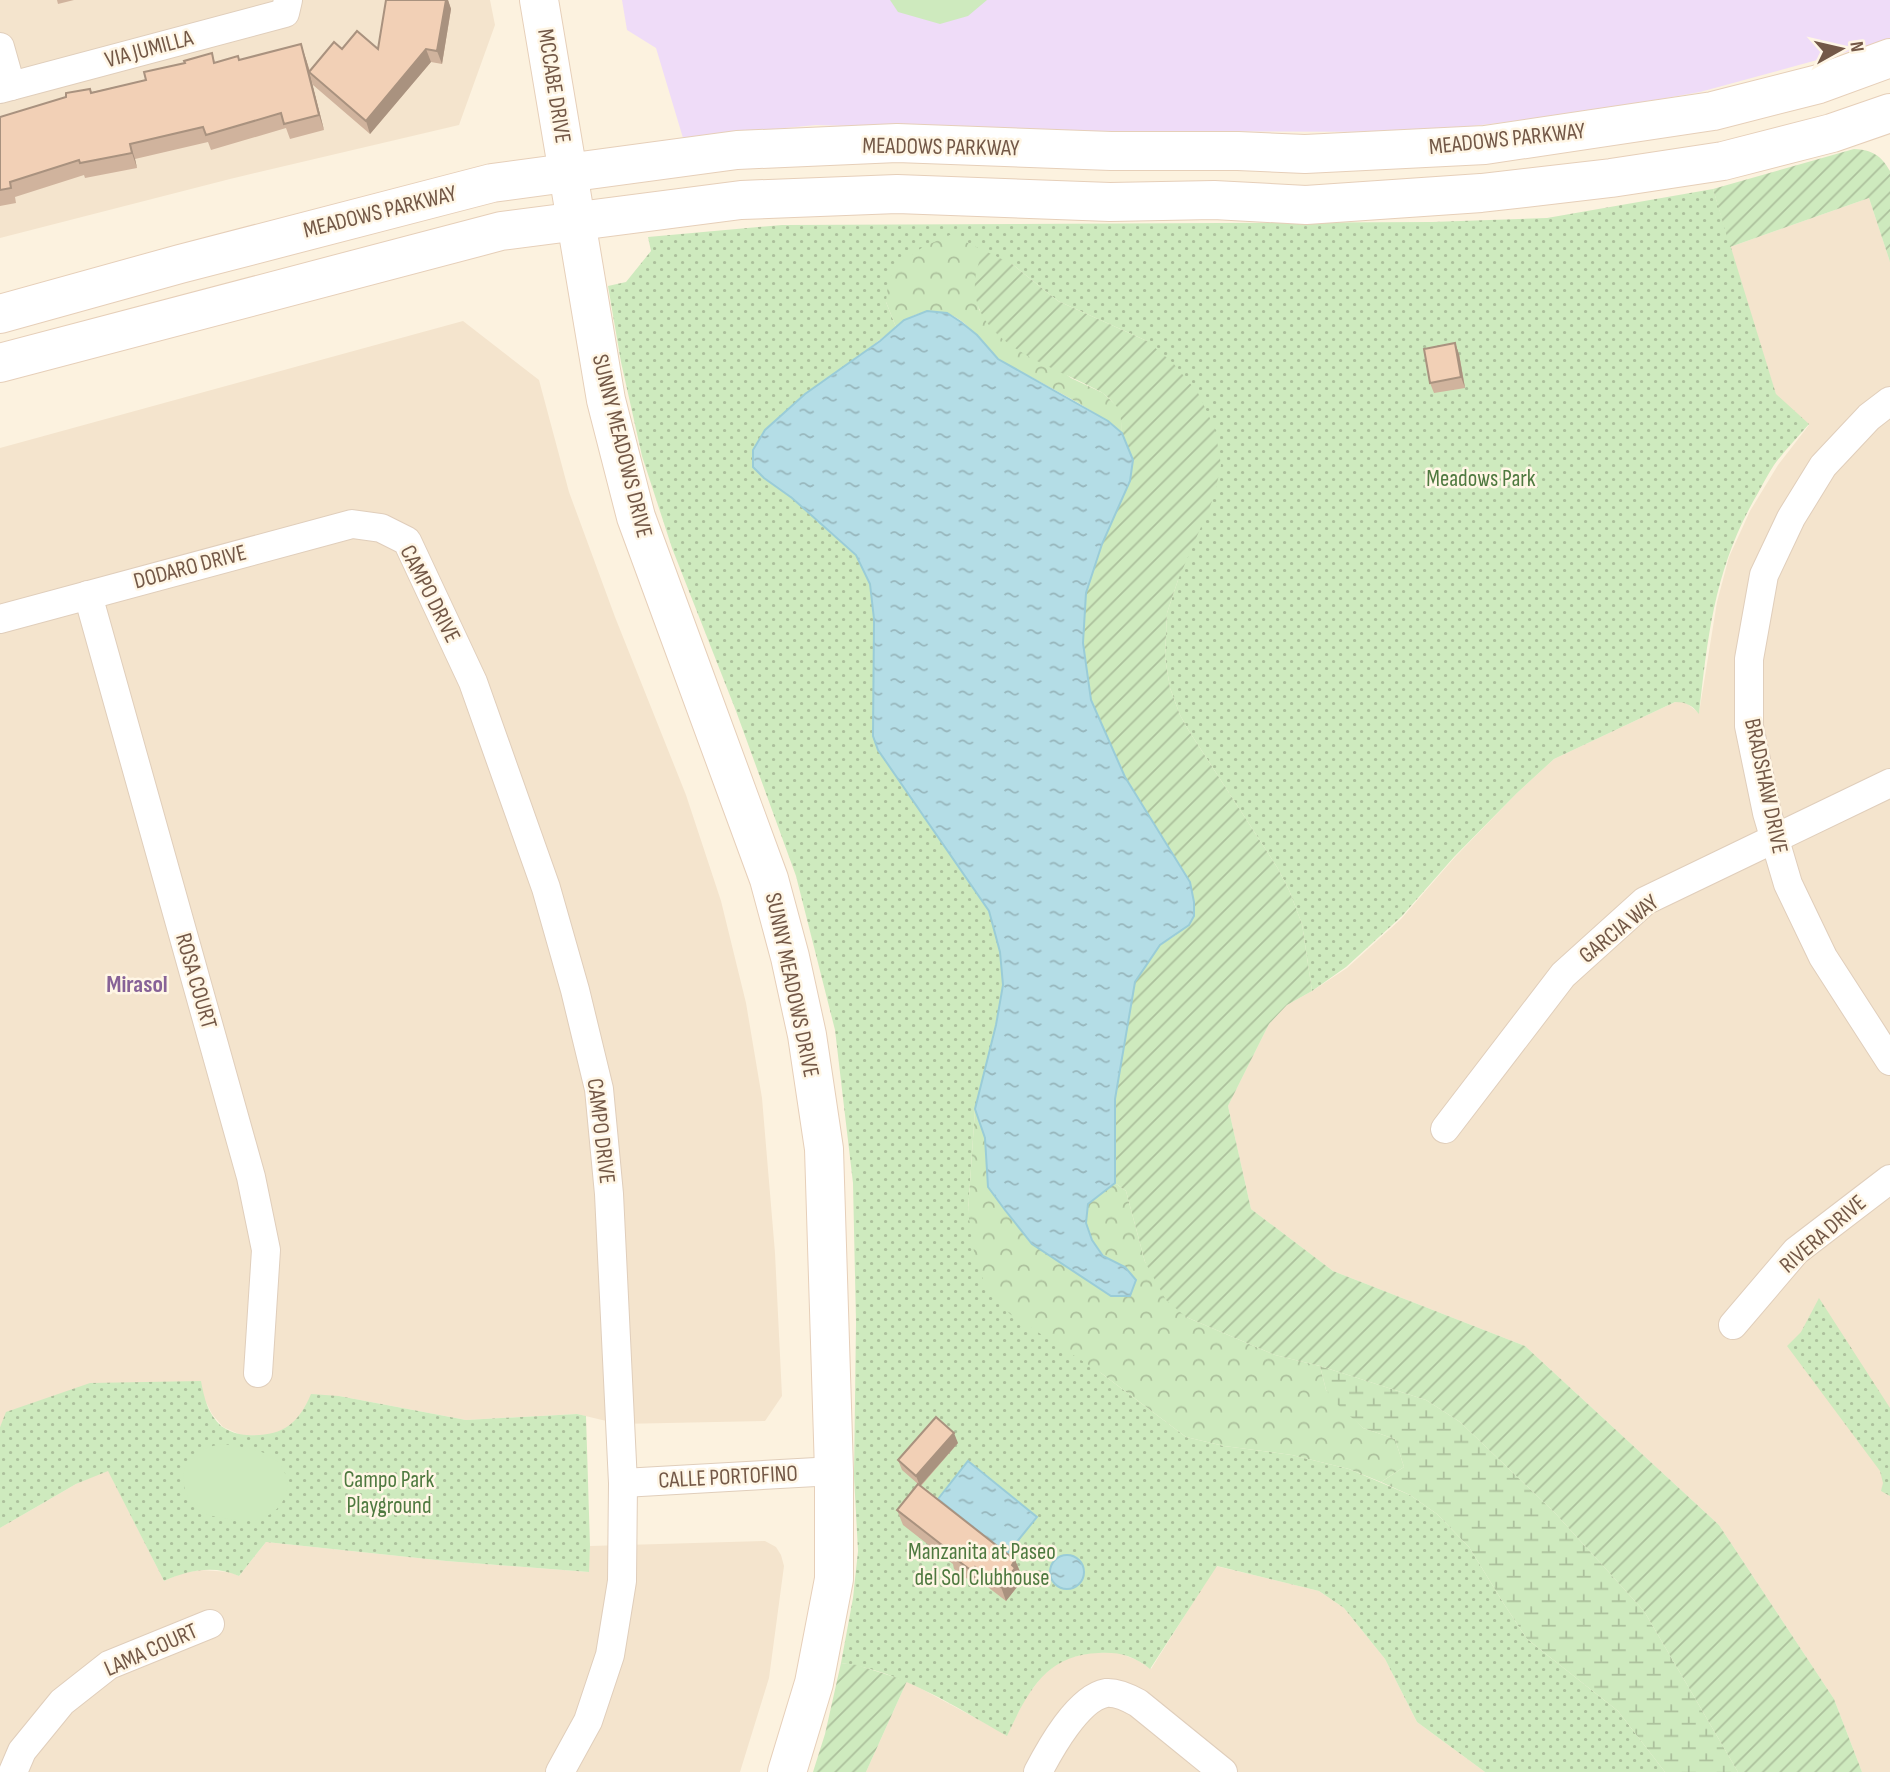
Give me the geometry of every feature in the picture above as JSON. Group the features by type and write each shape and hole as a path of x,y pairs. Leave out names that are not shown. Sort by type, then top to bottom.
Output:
{"main road":[{"name":"MCCABE DRIVE","path":"539,0 577,221"},
{"name":"MEADOWS PARKWAY","path":"0,314 492,183 737,150 897,144 1305,154 1485,145 1713,111 1889,63"},
{"name":"MEADOWS PARKWAY","path":"0,363 489,234 577,221 741,200 897,194 1110,202 1214,200 1306,205 1481,193 1611,178 1723,161 1832,133 1890,113"},
{"name":"SUNNY MEADOWS DRIVE","path":"577,221 606,400 636,517 769,879 807,1035 824,1149 834,1471 834,1579 814,1683 787,1772"}],"street":[{"name":"VIA JUMILLA","path":"6,88 285,13 288,0"},
{"path":"0,47 6,88"},
{"name":"BRADSHAW DRIVE","path":"1890,401 1869,417 1824,466 1791,518 1764,575 1749,659 1749,726 1774,839 1788,884 1823,957 1890,1061"},
{"name":"DODARO DRIVE","path":"0,619 352,524 382,528"},
{"name":"CAMPO DRIVE","path":"382,528 407,541 473,682 546,888 575,990 598,1090 608,1181 622,1483 622,1581 610,1655 588,1721 560,1772"},
{"name":"ROSA COURT","path":"88,595 251,1177 266,1250 258,1373"},
{"name":"GARCIA WAY","path":"1445,1129 1563,975 1645,901 1890,783"},
{"name":"RIVERA DRIVE","path":"1733,1325 1796,1251 1890,1179"},
{"name":"CALLE PORTOFINO","path":"622,1483 834,1471"},
{"name":"LAMA COURT","path":"13,1772 22,1751 62,1702 109,1665 210,1624"},
{"path":"1038,1772 1072,1717 1091,1701 1106,1693 1126,1696 1138,1703 1223,1772"}],"shaded area":[{"path":"0,0 490,0 495,25 459,125 230,179 0,238"},
{"path":"622,0 1890,0 1890,38 1700,92 1575,114 1421,132 1034,131 816,125 683,138 656,48 627,30"},
{"path":"1869,198 1890,262 1890,1772 1862,1772 1834,1699 1719,1525 1525,1346 1333,1271 1251,1209 1228,1106 1269,1024 1287,1005 1347,968 1401,919 1455,857 1554,759 1675,702 1685,702 1699,713 1717,602 1729,557 1750,511 1778,465 1809,425 1776,395 1730,247"},
{"name":"Mirasol","path":"463,321 539,380 569,492 615,617 686,795 721,901 746,1003 762,1098 775,1253 782,1396 765,1421 619,1424 577,1414 466,1420 339,1396 305,1409 293,1423 278,1433 261,1436 241,1435 223,1427 204,1398 2,1423 0,1427 0,448"},
{"path":"108,1470 164,1581 182,1573 201,1570 230,1572 239,1576 266,1542 446,1561 588,1572 590,1546 765,1541 776,1547 784,1566 769,1678 740,1772 0,1772 0,1528 76,1484"},
{"path":"1216,1566 1319,1591 1344,1608 1385,1659 1417,1722 1485,1772 866,1772 907,1681 1007,1735 1025,1699 1043,1675 1064,1659 1090,1653 1116,1652 1151,1669"}],"green space":[{"path":"890,0 987,0 968,16 940,24 898,12"},
{"path":"1854,149 1875,154 1890,171 1890,262 1869,198 1730,247 1713,189"},
{"path":"1713,189 1776,394 1809,424 1772,468 1743,520 1732,547 1710,628 1699,714 1688,705 1675,702 1554,759 1454,857 1402,916 1346,967 1312,991 1302,924 1289,890 1189,731 1170,688 1165,657 1167,613 1178,580 1147,341 1058,301 1012,264 886,302 896,327 765,430 753,450 753,467 856,555 870,584 874,619 873,736 878,750 989,911 1000,952 1003,985 975,1109 968,1212 1101,1373 1186,1437 1224,1446 1292,1455 1349,1469 1410,1495 1437,1514 1469,1547 1527,1639 1618,1711 1665,1772 1485,1772 1417,1722 1385,1659 1344,1608 1319,1591 1217,1566 1150,1669 1132,1658 1114,1653 1080,1655 1065,1661 1052,1669 1031,1691 1007,1736 907,1682 864,1667 841,1663 853,1598 858,1551 854,1476 856,1322 853,1183 835,1030 796,876 736,711 672,548 642,456 621,362 608,286 626,282 651,251 648,237 782,225 1432,222 1547,218"},
{"path":"950,235 983,250 975,282 979,310 1071,378 1103,393 1121,410 1122,433 1078,403 1002,362 968,326 953,316 925,312 896,327 886,302 888,283 895,266 923,247"},
{"path":"983,250 1012,264 1058,301 1147,341 1173,363 1198,393 1215,429 1221,465 1214,497 1178,580 1167,613 1165,657 1170,688 1189,731 1289,890 1302,924 1312,991 1287,1005 1269,1024 1228,1106 1251,1209 1333,1271 1525,1346 1719,1525 1834,1699 1862,1772 1738,1772 1644,1611 1555,1513 1460,1422 1426,1400 1320,1366 1275,1355 1186,1317 1166,1300 1145,1262 1126,1191 1115,1183 1115,1099 1135,982 1160,945 1176,935 1190,882 1125,777 1091,700 1083,643 1086,593 1133,460 1122,433 1120,410 1109,398 1020,351 1002,338 987,322 977,304 975,282"},
{"path":"975,1109 985,1138 988,1187 1032,1244 1111,1296 1125,1267 1104,1256 1092,1240 1086,1223 1088,1204 1115,1183 1126,1191 1145,1262 1186,1317 1275,1355 1320,1366 1326,1390 1363,1428 1395,1439 1404,1467 1381,1482 1349,1469 1292,1455 1224,1446 1186,1437 1101,1373 1010,1314 987,1290 975,1258 968,1212"},
{"path":"1819,1298 1890,1408 1890,1496 1881,1491 1883,1483 1880,1471 1787,1346 1801,1332"},
{"path":"1320,1366 1426,1400 1460,1422 1555,1513 1644,1611 1738,1772 1665,1772 1618,1711 1527,1639 1469,1547 1437,1514 1410,1495 1381,1482 1404,1467 1395,1439 1363,1428 1339,1406 1326,1390"},
{"name":"Campo Park Playground","path":"201,1381 207,1405 213,1416 227,1430 244,1435 270,1434 287,1427 300,1414 311,1394 339,1396 466,1420 577,1414 586,1416 589,1572 446,1561 266,1542 239,1576 202,1570 164,1581 108,1471 76,1484 0,1528 0,1427 6,1412 90,1383"},
{"path":"223,1444 263,1452 282,1467 286,1476 286,1494 282,1503 267,1516 252,1521 217,1517 200,1511 189,1499 183,1476 188,1461 200,1451"},
{"path":"841,1663 857,1665 907,1681 866,1772 813,1772 825,1734"}],"water":[{"path":"927,311 947,313 977,335 998,359 1108,421 1122,433 1133,460 1130,481 1102,544 1086,593 1083,643 1091,700 1125,777 1190,882 1194,916 1189,925 1160,945 1135,982 1115,1099 1115,1183 1088,1204 1086,1223 1092,1240 1103,1256 1125,1267 1136,1280 1130,1296 1111,1296 1032,1244 988,1187 985,1138 975,1109 1003,985 1000,952 989,911 878,750 873,736 874,619 870,584 856,555 753,467 753,450 765,430 805,394 880,341 904,320"},
{"path":"968,1461 1037,1517 1007,1554 938,1499"},
{"path":"1067,1555 1079,1560 1084,1572 1079,1584 1067,1589 1055,1584 1050,1572 1055,1560"}],"building":[{"path":"386,0 446,0 437,51 426,49 366,121 309,72 334,42 342,49 357,31 378,49"},
{"path":"301,44 319,115 284,124 281,113 206,135 203,127 130,144 132,153 80,163 79,160 10,182 11,188 0,190 0,117 66,97 66,93 90,89 91,93 146,80 144,72 185,63 184,61 212,53 214,63 238,56 239,60"},
{"path":"1455,343 1461,377 1430,383 1424,349"},
{"path":"936,1417 954,1433 916,1476 898,1460"},
{"path":"918,1484 1015,1560 1012,1565 1015,1568 1001,1587 975,1567 972,1571 949,1554 951,1552 897,1510"}],"district":[{"name":"Mirasol","path":"137,984"}],"park label":[{"name":"Meadows Park","path":"1481,479"},
{"name":"Manzanita at Paseo del Sol Clubhouse","path":"982,1565"}]}
